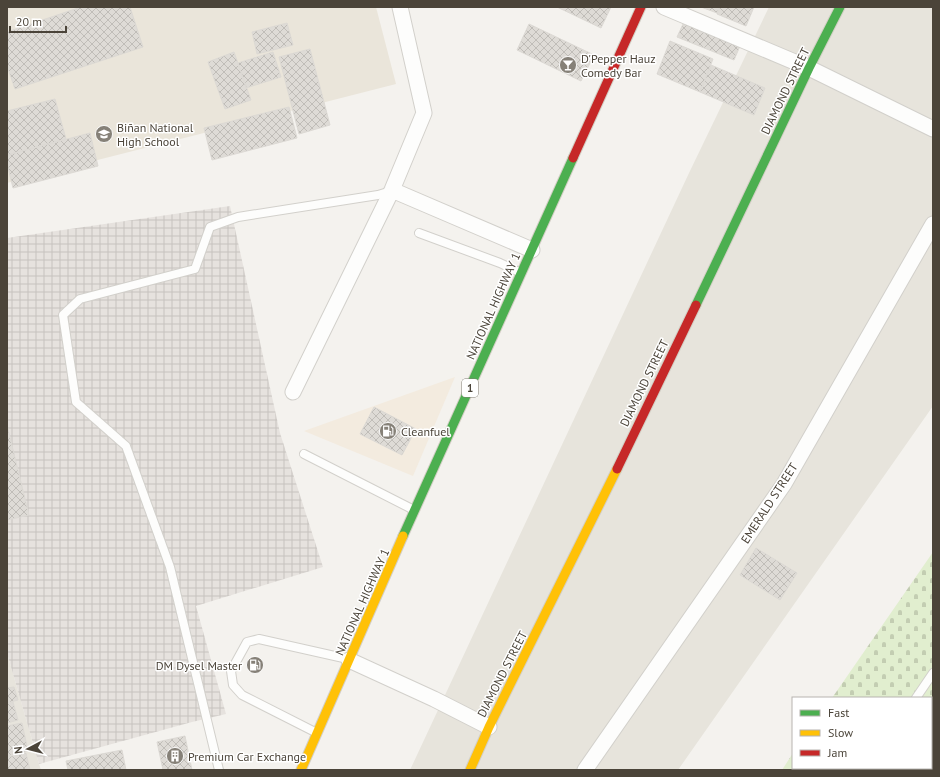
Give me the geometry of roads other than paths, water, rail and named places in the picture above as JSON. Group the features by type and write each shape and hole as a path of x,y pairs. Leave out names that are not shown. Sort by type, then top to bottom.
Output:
{"main road":[{"name":"NATIONAL HIGHWAY 1","path":"301,770 415,510 641,7"},
{"name":"DIAMOND STREET","path":"470,770 489,727 593,519 809,68 840,7"}],"street":[{"path":"293,392 392,190 424,112 400,7"},
{"path":"664,7 809,68 933,129"},
{"path":"392,190 532,250"},
{"name":"EMERALD STREET","path":"585,770 784,484 933,224"},
{"path":"350,660 434,699 489,727"}],"lane":[{"path":"219,770 170,566 126,446 76,402 63,315 80,298 195,269 210,227 238,217 378,195 392,190"},
{"path":"419,233 500,263 521,273"},
{"path":"304,454 415,510"},
{"path":"318,734 242,695 233,685 231,671 247,642 259,639 350,660"},
{"path":"917,697 933,673"}],"place":[{"name":"D'Pepper Hauz Comedy Bar","path":"568,65"},
{"name":"Biñan National High School","path":"104,134"},
{"name":"Cleanfuel","path":"388,431"},
{"name":"DM Dysel Master","path":"255,665"},
{"name":"Premium Car Exchange","path":"175,756"}]}
